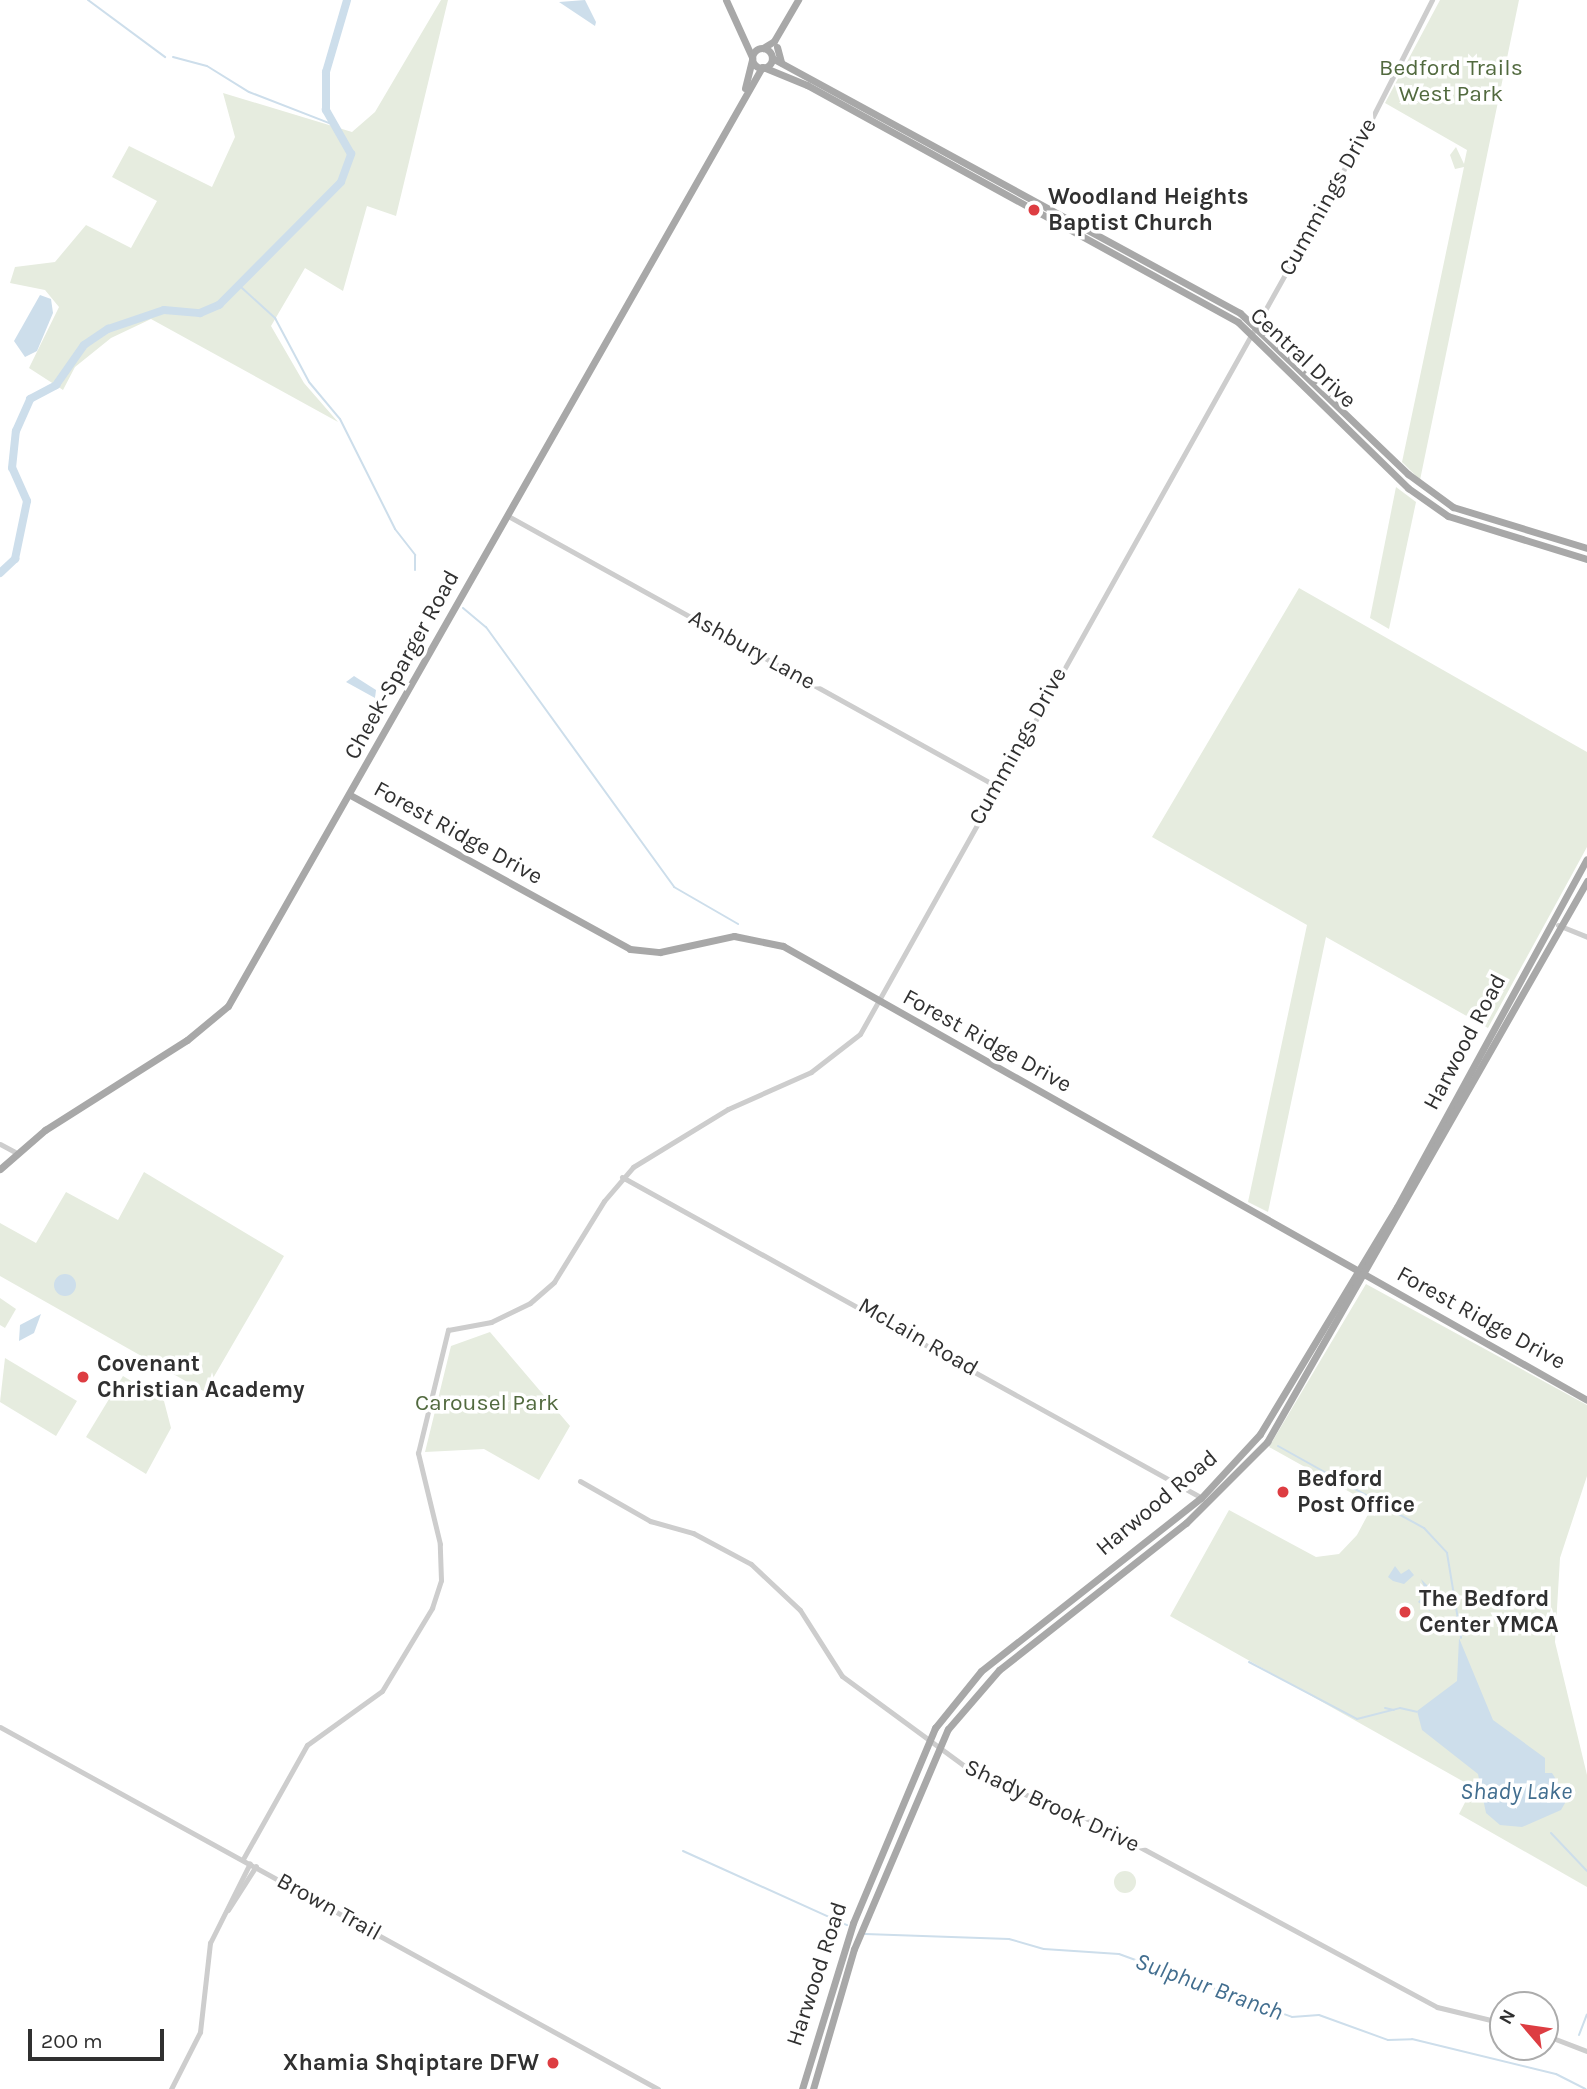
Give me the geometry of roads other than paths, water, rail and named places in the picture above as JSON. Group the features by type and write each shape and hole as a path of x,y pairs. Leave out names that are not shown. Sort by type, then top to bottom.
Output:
{"main road":[{"path":"726,0 752,58 784,25"},
{"path":"772,57 784,25 798,0"},
{"name":"Central Drive","path":"737,27 772,57 796,72 1255,329 1439,498 1484,521 1587,548"},
{"path":"776,47 781,62 796,72"},
{"name":"Cheek-Sparger Road","path":"0,1169 15,1152 228,1006 352,796 744,95 772,57"},
{"name":"Central Drive","path":"752,58 763,67 807,85 1255,329 1436,508 1475,527 1587,559"},
{"name":"Cheek-Sparger Road","path":"744,95 752,58"},
{"name":"Forest Ridge Drive","path":"352,796 620,945 660,953 751,936 783,946 877,1002 1587,1400"},
{"name":"Harwood Road","path":"802,2089 853,1923 926,1742 991,1662 1201,1497 1271,1418 1587,859"},
{"name":"Harwood Road","path":"813,2089 854,1949 936,1749 999,1670 1211,1501 1284,1419 1587,881"}],"street":[{"name":"Cummings Drive","path":"243,1859 307,1745 382,1691 432,1608 441,1580 440,1544 418,1453 448,1330 491,1322 540,1296 622,1177 728,1110 845,1050 877,1002 1255,329 1432,0"},
{"name":"Ashbury Lane","path":"508,516 996,786"},
{"path":"1551,922 1587,937"},
{"path":"0,1144 15,1152"},
{"name":"McLain Road","path":"622,1177 1211,1501"},
{"name":"Shady Brook Drive","path":"580,1481 764,1574 806,1617 842,1676 926,1742 988,1780 1086,1818 1426,2002 1489,2019"},
{"name":"Brown Trail","path":"0,1727 658,2089"},
{"path":"172,2089 200,2032 204,1959 226,1912 253,1865"},
{"path":"1559,2040 1587,2051"}],"water":[{"path":"585,0 596,22 595,26 559,2"},
{"path":"40,295 51,299 53,313 37,351 25,357 14,341"},
{"path":"354,676 376,690 375,698 346,682"},
{"path":"65,1274 73,1277 76,1285 73,1293 65,1296 57,1293 54,1285 57,1277"},
{"path":"41,1314 34,1333 19,1341 20,1325"},
{"path":"1395,1566 1401,1574 1409,1569 1414,1575 1404,1584 1393,1581 1388,1577"},
{"path":"1421,1579 1430,1588 1430,1611 1418,1602 1426,1592"},
{"name":"Shady Lake","path":"1459,1638 1493,1720 1545,1758 1545,1773 1552,1773 1568,1798 1561,1810 1522,1827 1500,1825 1486,1813 1478,1774 1422,1730 1417,1711 1457,1681"}],"waterway":[{"path":"88,0 165,57"},
{"path":"0,573 15,559 27,501 12,468 16,431 30,399 56,385 84,345 108,329 164,310 200,313 219,305 341,182 351,154 326,110 326,72 347,0"},
{"path":"173,57 207,66 249,92 334,125"},
{"path":"242,288 275,318 309,382 340,419 395,529 415,555 415,570"},
{"path":"463,608 486,627 674,887 738,924"},
{"path":"1278,1446 1371,1498"},
{"path":"1382,1505 1424,1528 1447,1553 1461,1638"},
{"path":"1249,1662 1357,1719 1400,1708 1417,1712"},
{"path":"1385,1708 1394,1710"},
{"path":"1551,1833 1587,1871"},
{"name":"Sulphur Branch","path":"683,1851 847,1925"},
{"name":"Sulphur Branch","path":"865,1934 1009,1939 1044,1949 1119,1954 1292,2017 1319,2015 1388,2040 1412,2039 1556,2074 1585,2089"},
{"path":"1579,2035 1587,2014"}],"place":[{"name":"Woodland Heights Baptist Church","path":"1034,210"},
{"name":"Covenant Christian Academy","path":"83,1377"},
{"name":"Bedford Post Office","path":"1283,1492"},
{"name":"The Bedford Center YMCA","path":"1405,1612"},
{"name":"Xhamia Shqiptare DFW","path":"553,2063"}],"park label":[{"name":"Bedford Trails West Park","path":"1451,81"},
{"name":"Carousel Park","path":"487,1403"}]}
